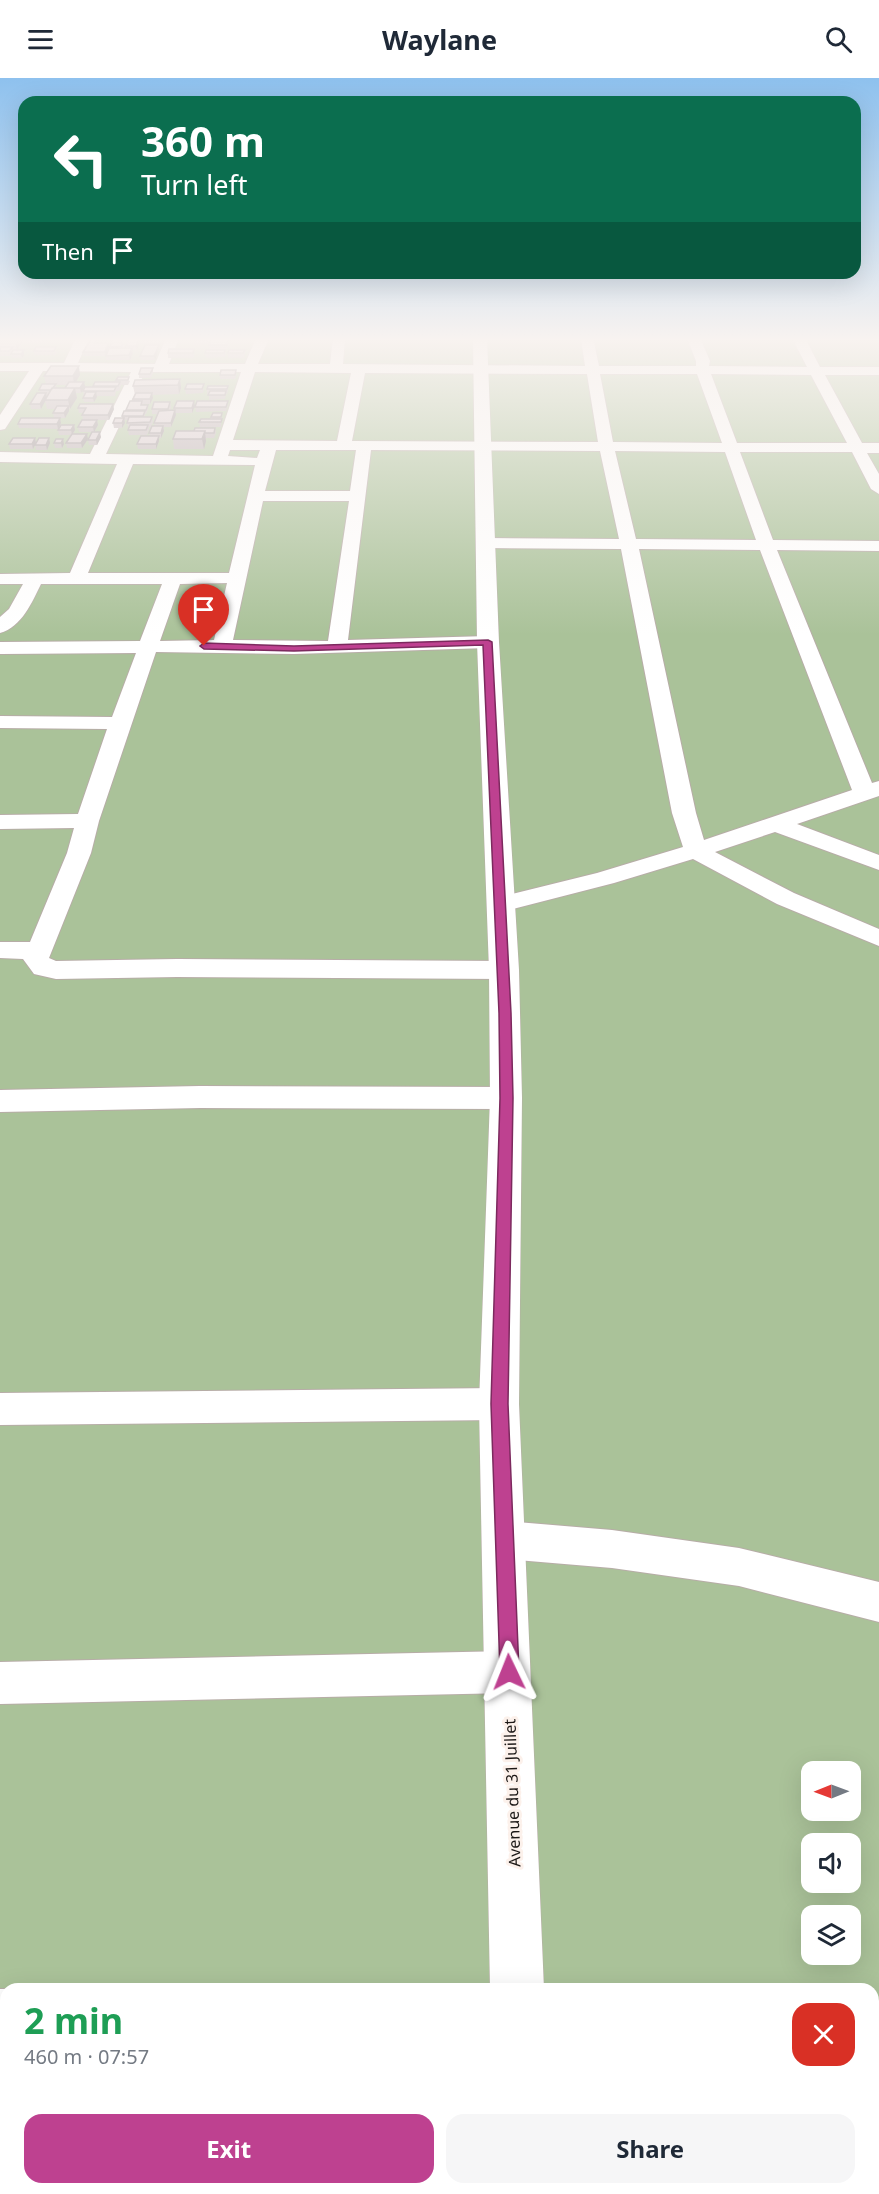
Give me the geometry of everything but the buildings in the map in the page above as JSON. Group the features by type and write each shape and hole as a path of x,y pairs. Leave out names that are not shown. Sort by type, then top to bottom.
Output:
{"street":[{"path":"96,458 106,437"},
{"path":"222,453 227,437"},
{"path":"344,445 346,437"},
{"name":"Avenue du 31 Juillet","path":"484,437 488,642 504,970 506,1098 500,1404 518,1983"},
{"path":"605,437 684,813 696,851 731,873 798,907 879,938"},
{"path":"501,904 605,878 696,851 778,825 872,790 767,546 727,437"},
{"path":"850,437 879,489"},
{"path":"0,457 127,459 222,453 266,453 344,445 607,449 879,448"},
{"path":"337,647 364,447"},
{"path":"222,646 266,453"},
{"path":"76,578 127,459"},
{"path":"255,496 356,496"},
{"path":"487,543 879,546"},
{"path":"173,578 120,723 87,821 79,854 36,959 43,968 56,970 177,968 504,970"},
{"path":"0,579 236,578"},
{"path":"0,627 16,612 35,579"},
{"path":"0,648 222,646 261,649 488,642"},
{"path":"0,722 120,723"},
{"path":"0,822 87,821"},
{"path":"778,825 879,863"},
{"path":"0,950 40,951"},
{"path":"0,1101 200,1097 506,1098"},
{"path":"0,1409 500,1404"},
{"path":"505,1540 612,1550 739,1567 879,1602"},
{"path":"0,1683 509,1672"}],"green space":[{"path":"0,437 879,437 879,1983 0,1983"}],"route":[{"path":"204,646 261,649 488,642 505,1013 506,1098 500,1404 509,1672"}]}
